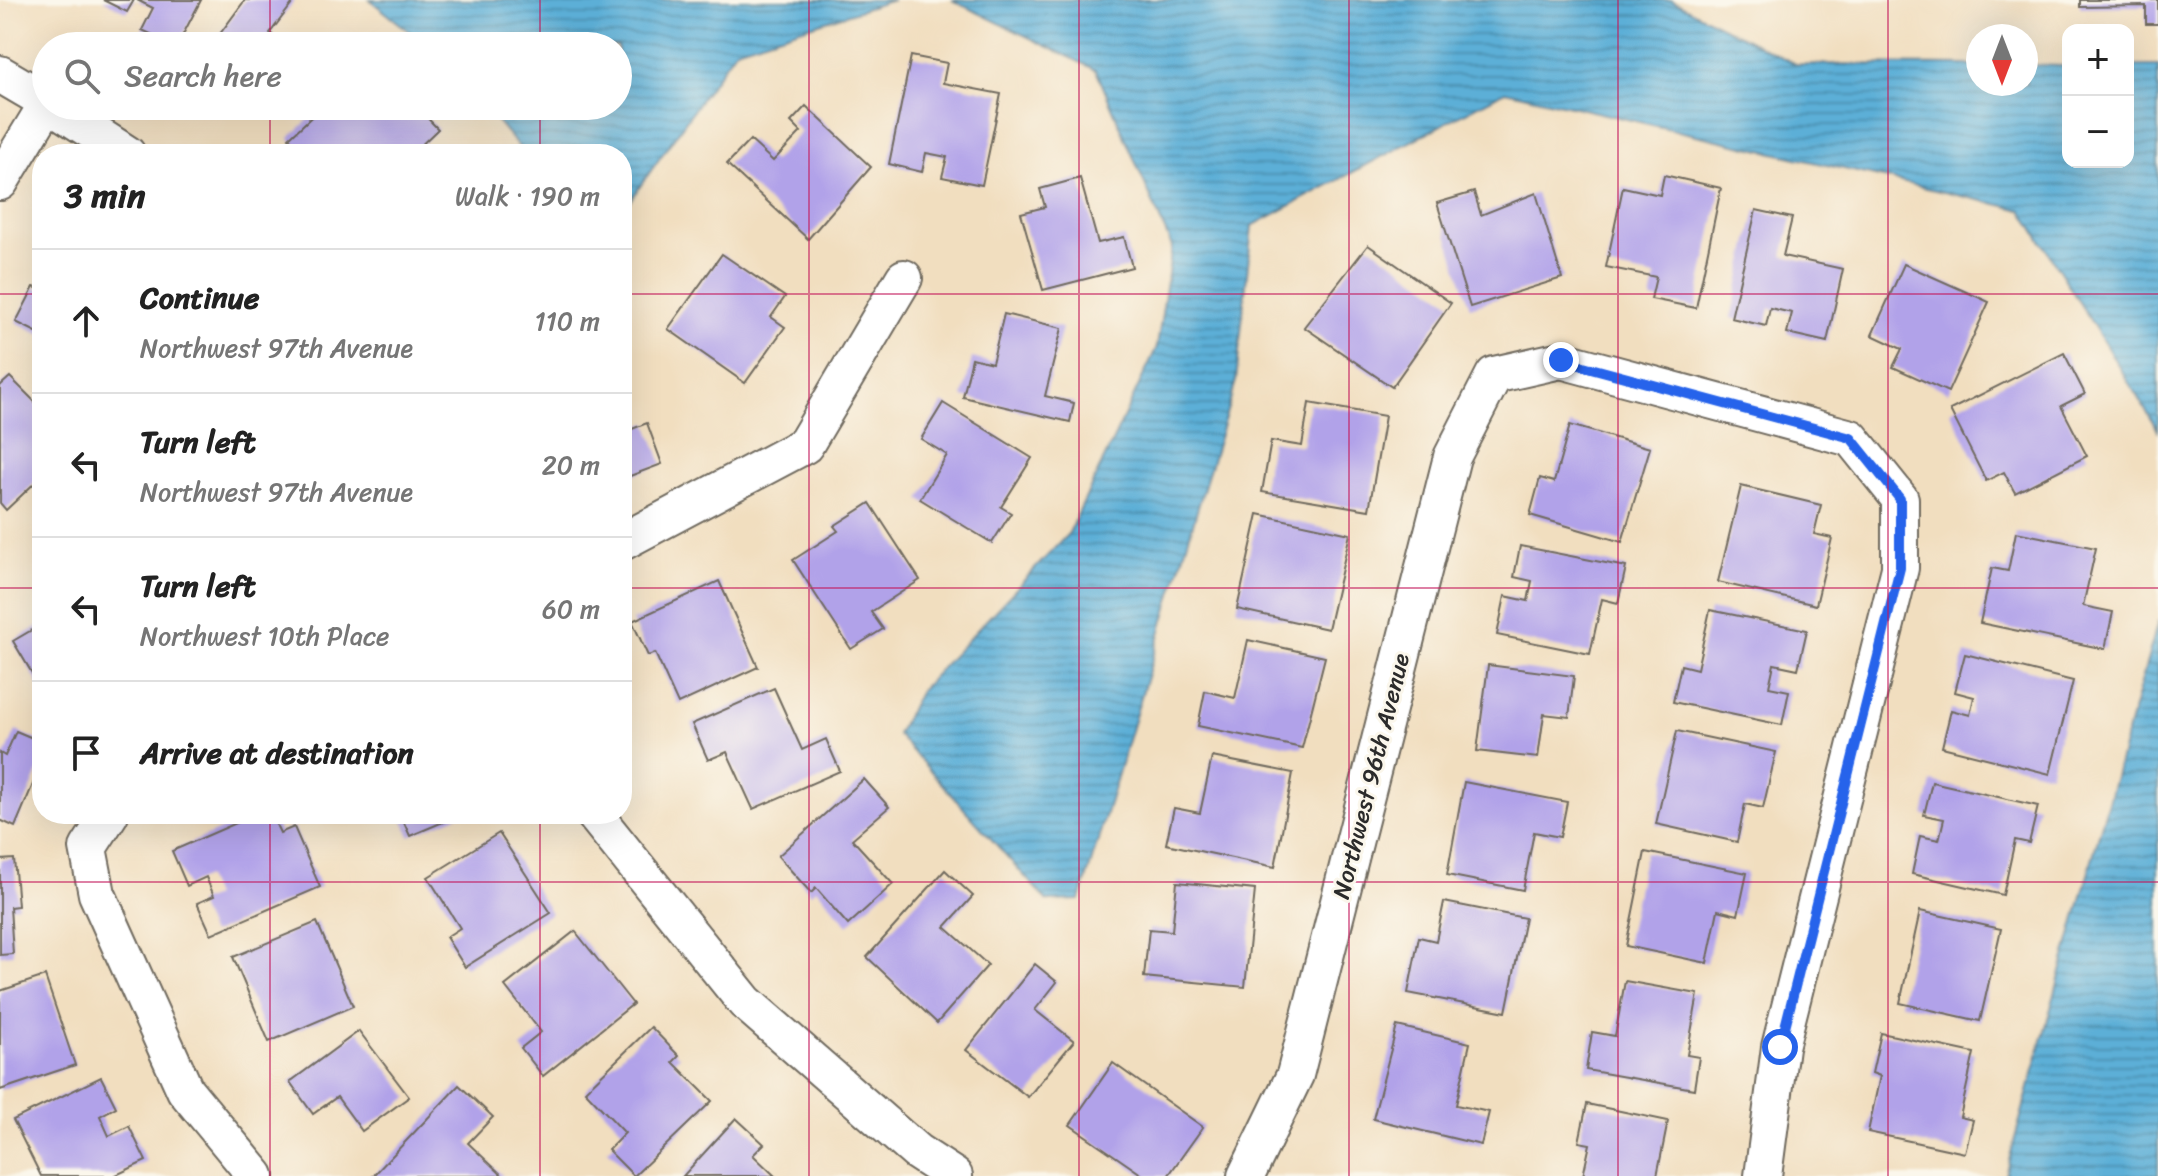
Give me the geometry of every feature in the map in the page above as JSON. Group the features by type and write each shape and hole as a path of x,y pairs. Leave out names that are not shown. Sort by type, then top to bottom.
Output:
{"street":[{"path":"0,74 32,95"},
{"path":"0,182 37,120"},
{"path":"75,120 112,144"},
{"path":"632,537 805,445 904,278"},
{"name":"Northwest 96th Avenue","path":"1246,1176 1295,1075 1452,457 1494,375 1561,360 1851,438 1900,499 1900,568 1780,1047 1763,1176"},
{"path":"104,824 88,848 97,894 185,1090 256,1176"},
{"path":"602,824 745,1002 917,1152 954,1176"}],"water":[{"path":"370,0 893,0 736,49 632,198 632,144 516,144 496,120 632,120 632,32 410,32"},
{"path":"952,0 1671,0 1795,64 1966,65 1966,96 2038,96 2038,65 2062,66 2062,168 2134,168 2134,66 2158,66 2158,430 2022,210 1505,91 1252,226 1236,381 1080,900 1047,901 897,734 921,689 1069,533 1157,347 1172,247 1096,70"},
{"path":"2158,621 2158,1176 2005,1176 2006,1171"}],"building":[{"path":"103,0 134,0 127,12"},
{"path":"137,0 201,0 184,32 142,30 153,8"},
{"path":"245,0 295,0 271,32 221,32"},
{"path":"2080,0 2158,0 2158,24 2146,24 2146,6 2080,7"},
{"path":"911,56 947,63 943,83 1001,94 982,185 942,177 947,157 926,153 922,172 889,164"},
{"path":"806,106 871,167 808,239 727,164 750,140 773,161 801,132 791,122"},
{"path":"308,120 429,120 438,129 422,144 295,144 289,138"},
{"path":"1664,175 1721,188 1696,308 1651,299 1656,277 1606,267 1623,187 1660,195"},
{"path":"1080,178 1098,243 1124,237 1132,267 1043,290 1021,213 1045,207 1040,189"},
{"path":"1474,192 1481,215 1536,193 1562,278 1470,307 1437,203"},
{"path":"1756,210 1792,218 1783,256 1843,269 1827,342 1787,333 1792,313 1770,308 1766,326 1731,318"},
{"path":"1368,245 1451,303 1392,387 1304,327"},
{"path":"722,254 785,297 771,317 785,327 745,383 668,329"},
{"path":"1904,264 1989,302 1948,392 1893,367 1902,349 1872,335"},
{"path":"32,291 32,330 16,322"},
{"path":"1004,314 1062,328 1045,396 1074,403 1070,422 963,397 972,358 992,363"},
{"path":"2064,353 2085,394 2061,406 2087,456 2015,493 2004,472 1986,481 1950,410"},
{"path":"10,377 32,399 32,485 6,510 0,503 0,386"},
{"path":"943,403 1032,458 1001,507 1011,513 992,543 920,499 947,455 921,439"},
{"path":"1309,403 1385,416 1369,510 1262,492 1271,441 1302,446"},
{"path":"647,423 662,464 632,475 632,429"},
{"path":"1570,425 1650,448 1622,542 1530,515 1540,478 1554,482"},
{"path":"1741,486 1821,505 1814,534 1832,538 1816,605 1718,582"},
{"path":"870,503 920,580 871,612 883,629 851,649 793,560 838,531 834,526"},
{"path":"1258,514 1350,534 1328,629 1237,609"},
{"path":"2016,532 2096,548 2083,606 2113,612 2105,649 1980,623 1992,568 2008,571"},
{"path":"1520,546 1626,567 1618,603 1602,599 1590,654 1497,635 1505,596 1528,601 1532,581 1514,577"},
{"path":"719,581 758,667 678,704 655,653 648,656 632,621"},
{"path":"1710,610 1807,630 1798,669 1774,664 1769,687 1789,691 1782,725 1673,702 1681,665 1697,669"},
{"path":"32,630 32,673 13,641"},
{"path":"1248,640 1325,657 1302,748 1198,726 1205,691 1235,698"},
{"path":"1965,654 2073,681 2050,774 1942,747 1951,710 1970,715 1974,697 1955,692"},
{"path":"1488,665 1574,676 1569,717 1544,714 1538,758 1477,751"},
{"path":"774,688 802,750 826,739 840,771 753,809 727,752 708,760 692,724"},
{"path":"16,731 32,738 32,787 15,827 0,820 0,753 5,756"},
{"path":"1677,731 1776,752 1763,808 1745,804 1737,842 1656,824"},
{"path":"1212,757 1293,773 1275,867 1166,844 1174,808 1200,813"},
{"path":"864,779 889,807 852,839 893,884 848,925 816,888 811,893 778,856"},
{"path":"1464,782 1567,802 1560,837 1534,832 1523,890 1447,875"},
{"path":"1932,782 2038,806 2029,843 2015,840 2003,895 1912,874 1920,836 1939,840 1944,819 1924,815"},
{"path":"234,824 276,824 280,833 294,827 320,887 211,934 197,903 214,896 206,877 187,886 172,851"},
{"path":"405,824 438,824 410,836"},
{"path":"499,833 551,913 465,967 446,937 460,928 428,877"},
{"path":"1645,852 1747,873 1738,915 1718,910 1707,963 1626,946"},
{"path":"14,859 18,906 10,907 13,954 0,955 0,860"},
{"path":"945,870 973,896 945,927 988,965 937,1023 867,957"},
{"path":"1177,882 1255,890 1245,987 1144,977 1149,929 1172,931"},
{"path":"1444,902 1525,918 1506,1012 1408,993 1419,937 1436,941"},
{"path":"1920,911 2001,929 1980,1021 1900,1003"},
{"path":"317,922 353,1006 269,1042 233,957"},
{"path":"575,931 633,1004 543,1076 521,1048 541,1032 505,986"},
{"path":"1035,964 1057,982 1035,1010 1074,1041 1028,1097 966,1050"},
{"path":"45,976 75,1065 0,1090 0,991"},
{"path":"1625,981 1698,994 1687,1055 1699,1057 1694,1089 1586,1070 1592,1032 1615,1036"},
{"path":"1397,1026 1470,1043 1456,1105 1489,1112 1481,1145 1373,1119"},
{"path":"651,1027 679,1056 673,1062 712,1101 634,1176 608,1150 625,1133 585,1091"},
{"path":"359,1031 409,1097 362,1131 337,1097 313,1114 290,1082"},
{"path":"1881,1033 1974,1053 1960,1117 1973,1120 1965,1153 1868,1132 1880,1076 1872,1073"},
{"path":"1113,1063 1203,1127 1168,1176 1144,1176 1070,1125"},
{"path":"101,1077 116,1107 100,1116 109,1136 129,1126 146,1161 114,1176 41,1176 13,1120"},
{"path":"459,1085 493,1117 468,1143 503,1176 373,1176"},
{"path":"1587,1104 1668,1121 1657,1176 1583,1176 1590,1144 1579,1142"},
{"path":"736,1118 764,1144 753,1155 775,1176 683,1176"}],"route":[{"path":"1561,360 1851,438 1900,499 1900,568 1780,1047"}]}
